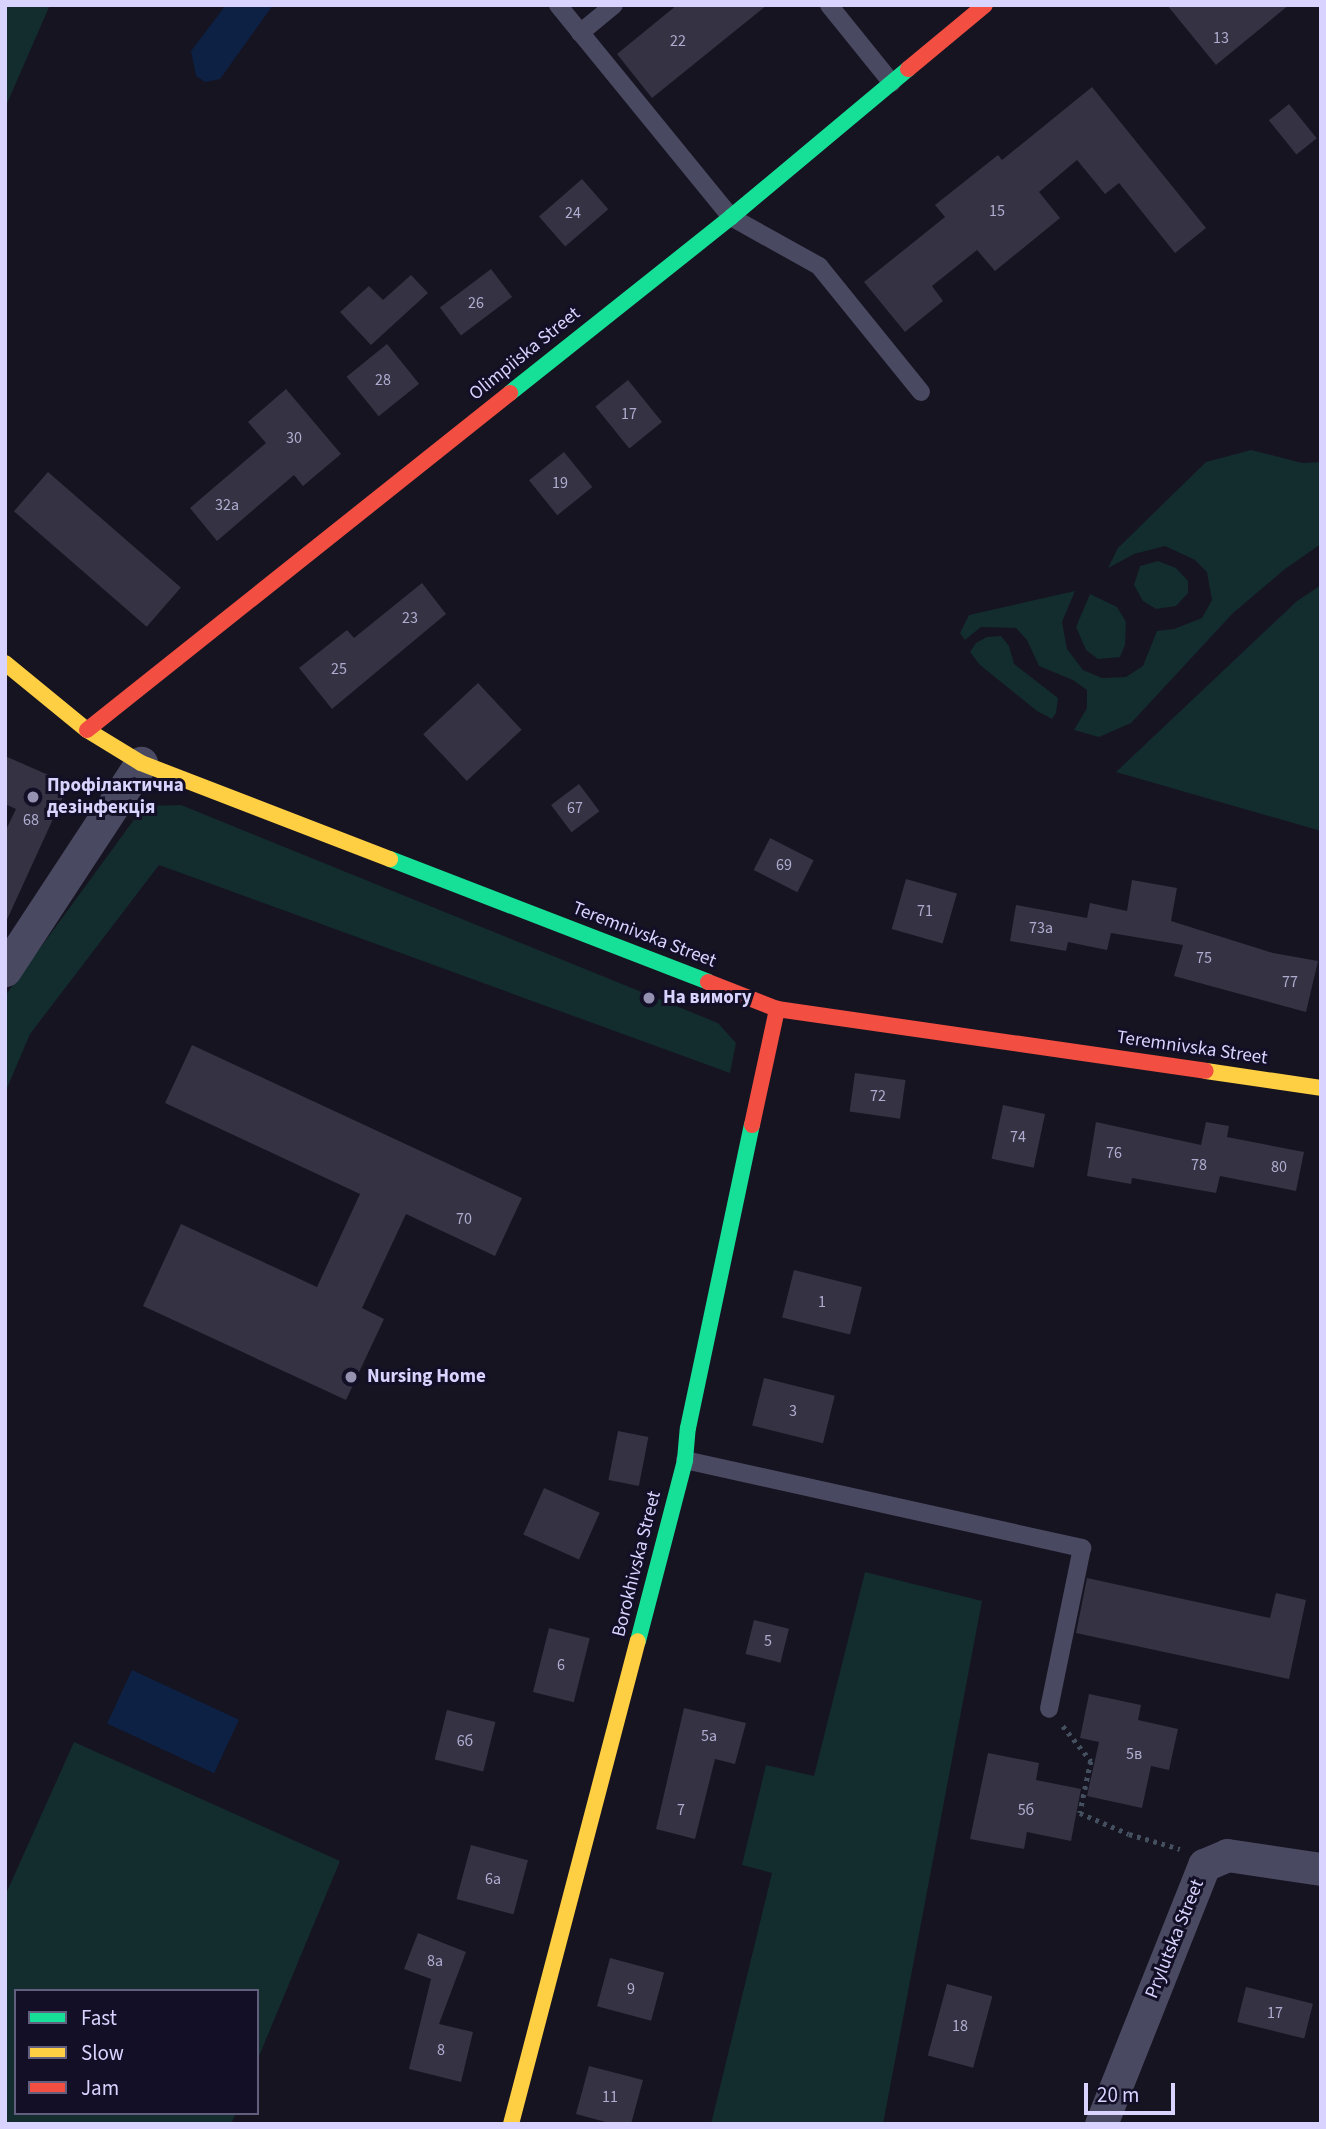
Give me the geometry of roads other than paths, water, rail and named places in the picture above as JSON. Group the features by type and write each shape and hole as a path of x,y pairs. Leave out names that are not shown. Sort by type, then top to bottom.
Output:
{"street":[{"name":"Olimpiiska Street","path":"87,730 731,217 985,5"},
{"name":"Teremnivska Street","path":"5,663 87,730 141,763 777,1009 1321,1088"},
{"path":"5,971 141,763"},
{"name":"Borokhivska Street","path":"511,2124 566,1923 685,1460 688,1429 777,1009"},
{"name":"Prylutska Street","path":"1101,2124 1204,1865 1227,1855 1321,1869"}],"lane":[{"path":"558,5 731,217 820,267 921,392"},
{"path":"580,33 614,5"},
{"path":"829,5 892,83"},
{"path":"685,1460 1082,1548 1049,1709"}],"water":[{"path":"226,5 273,5 220,79 205,82 196,76 191,51"},
{"path":"132,1670 239,1720 214,1773 107,1723"}],"place":[{"name":"Профілактична дезінфекція","path":"33,797"},
{"name":"На вимогу","path":"649,998"},
{"name":"Nursing Home","path":"351,1377"}]}
